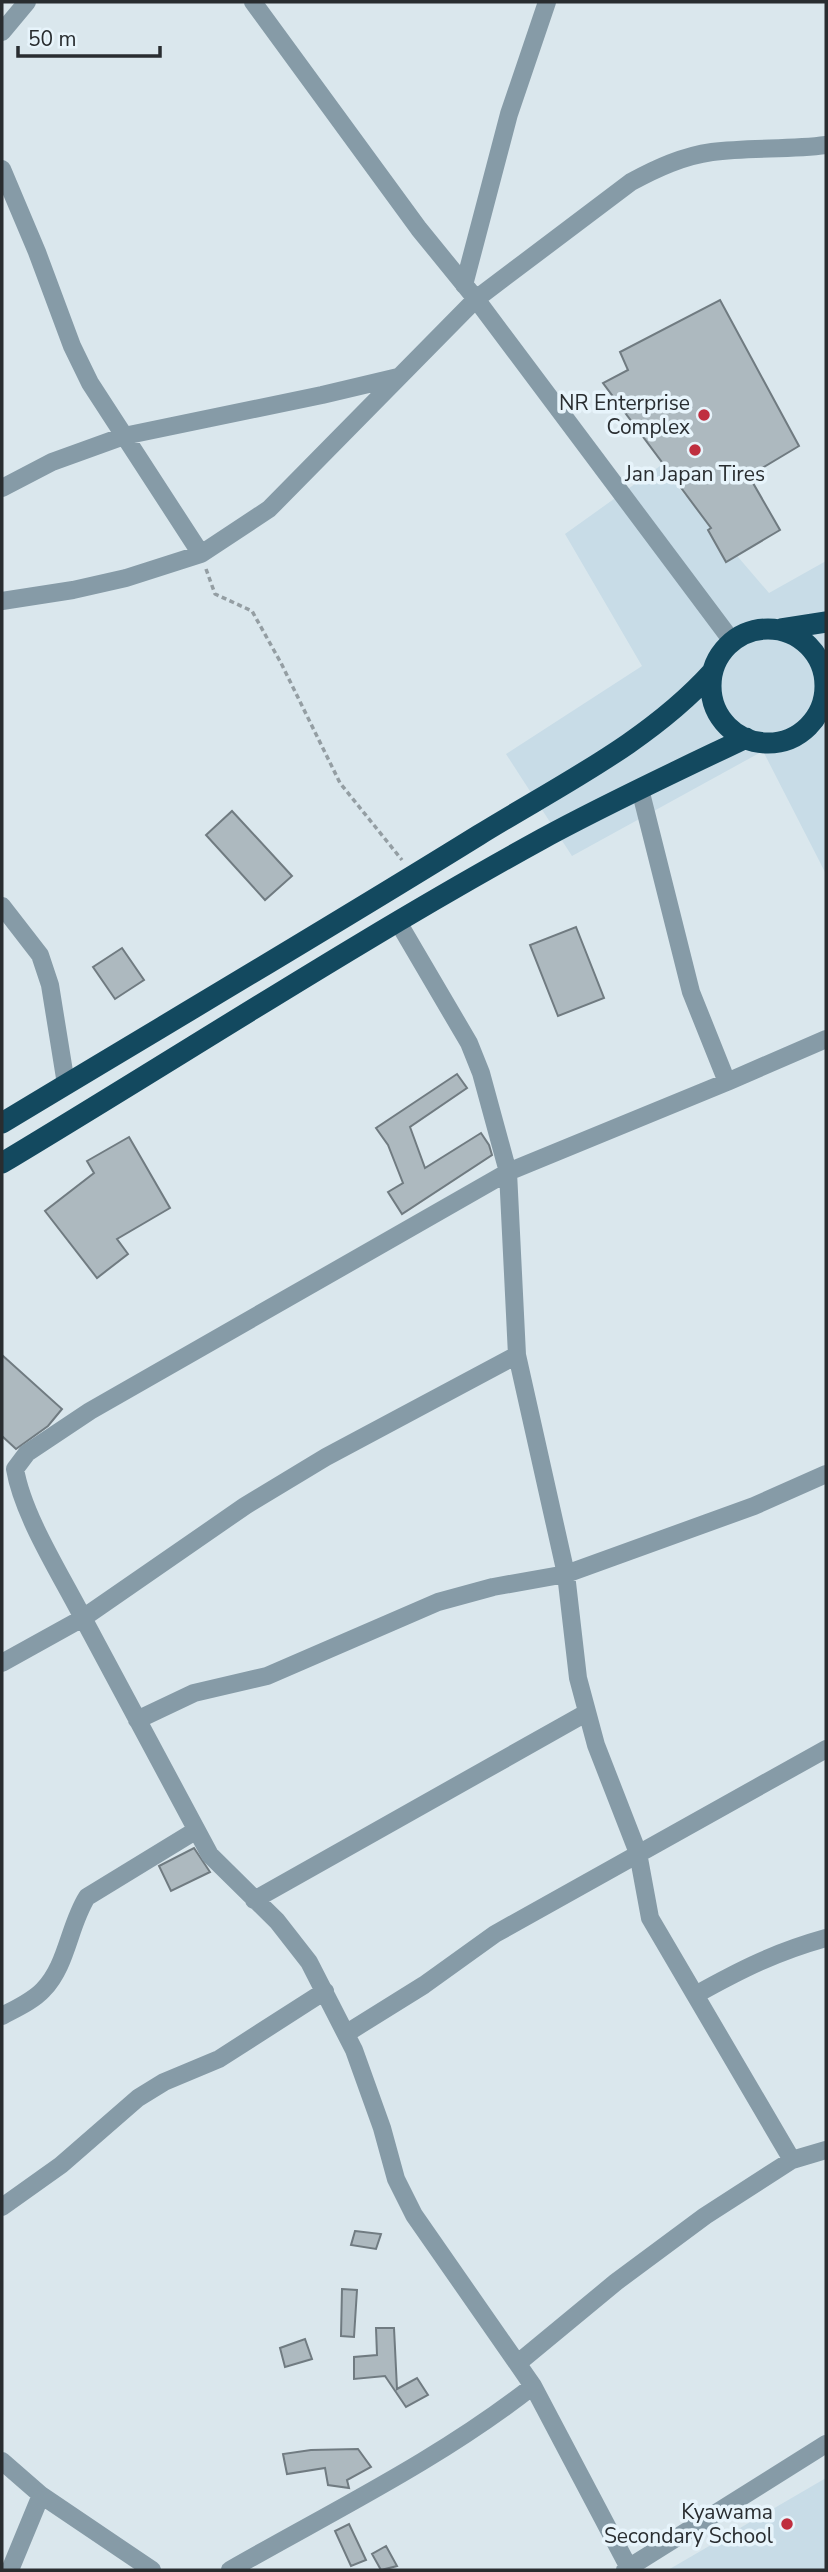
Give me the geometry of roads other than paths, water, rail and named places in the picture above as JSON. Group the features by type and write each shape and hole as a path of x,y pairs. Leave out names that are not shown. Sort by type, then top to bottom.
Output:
{"highway":[{"path":"779,629 801,638 818,656 825,678 825,703 812,723 793,738 769,743 746,738 728,726 714,705 711,694 717,660 732,641 759,629 826,622"},
{"path":"2,1123 628,744 687,699 713,671"},
{"path":"2,1163 398,922 542,839 746,738"}],"street":[{"path":"2,32 27,2"},
{"path":"253,2 419,229 476,299 732,641"},
{"path":"464,285 509,114 547,2"},
{"path":"2,601 73,590 126,578 201,554 269,509 476,299 631,182 676,160 712,152 826,145"},
{"path":"2,169 72,346 90,383 201,554"},
{"path":"2,488 52,462 124,436 398,377"},
{"path":"640,789 691,992 727,1082"},
{"path":"2,906 40,955 50,985 66,1084"},
{"path":"398,922 469,1043 481,1073 508,1172 517,1355 566,1574 578,1678 596,1745 638,1853 650,1918 792,2160"},
{"path":"826,1039 508,1172 90,1411 50,1436 19,1461 15,1469 27,1504 83,1618 195,1831 210,1855 277,1921 309,1962 346,2033 382,2128 396,2179 414,2216 533,2386 627,2569 826,2444"},
{"path":"2,1663 83,1618 245,1506 326,1457 517,1355"},
{"path":"137,1720 194,1693 267,1676 438,1602 493,1587 566,1574 754,1506 826,1474"},
{"path":"254,1900 586,1713"},
{"path":"346,2033 424,1984 495,1934 826,1749"},
{"path":"2,2016 35,1997 51,1980 80,1909 88,1897 195,1831"},
{"path":"697,1994 783,1950 826,1938"},
{"path":"2,2207 61,2165 138,2098 164,2082 219,2059 325,1992"},
{"path":"518,2363 615,2282 705,2216 792,2160 826,2150"},
{"path":"230,2570 431,2458 533,2386"},
{"path":"2,2461 41,2495 152,2570"},
{"path":"10,2570 41,2495"}],"place":[{"name":"NR Enterprise Complex","path":"704,415"},
{"name":"Jan Japan Tires","path":"695,450"},
{"name":"Kyawama Secondary School","path":"787,2524"}]}
